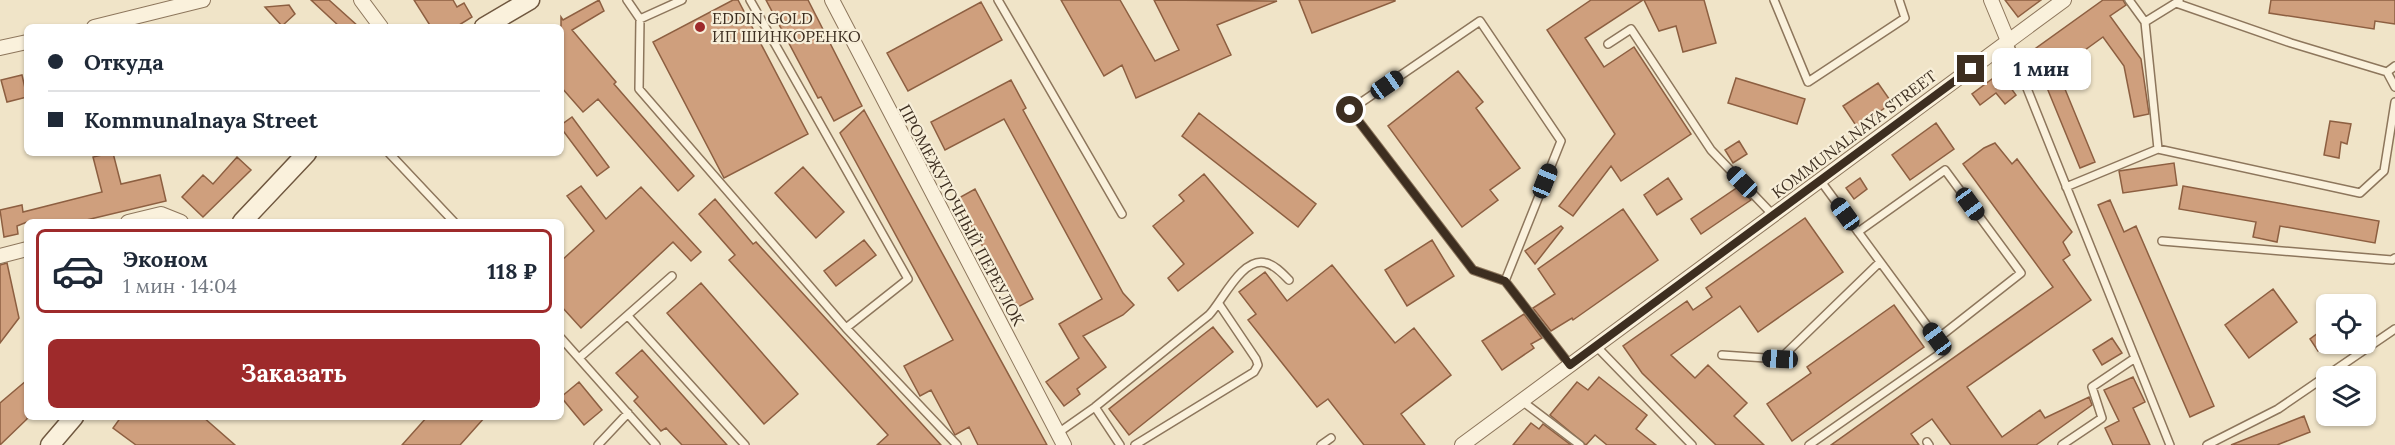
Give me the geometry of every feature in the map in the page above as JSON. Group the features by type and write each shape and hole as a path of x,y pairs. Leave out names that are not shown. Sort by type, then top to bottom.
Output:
{"main road":[{"path":"489,24 530,0"},
{"path":"245,219 304,156"},
{"path":"50,445 71,420"}],"street":[{"path":"106,24 203,0"},
{"path":"361,0 379,24"},
{"name":"ПРОМЕЖУТОЧНЫЙ ПЕРЕУЛОК","path":"832,0 1061,439"},
{"path":"1991,0 2008,40"},
{"name":"KOMMUNALNAYA STREET","path":"1462,445 2064,0"},
{"path":"0,48 24,43"},
{"path":"140,219 161,214 174,219"},
{"path":"0,256 24,250"}],"lane":[{"path":"627,0 640,19 639,89 846,328 957,445"},
{"path":"640,19 682,0"},
{"path":"750,0 908,279 846,328"},
{"path":"998,0 1122,214"},
{"path":"1774,0 1808,82 1905,18 1899,0"},
{"path":"2129,0 2145,22 2158,149"},
{"path":"2145,22 2178,2 2291,44 2386,72 2395,87"},
{"path":"1505,281 1561,141 1480,21 1350,110 1473,270 1505,281 1570,365"},
{"path":"1608,44 1631,28 1711,150 1773,214"},
{"path":"2008,40 2170,445"},
{"path":"2386,72 2395,66"},
{"path":"2066,187 2158,149 2360,193 2384,171 2395,102"},
{"path":"392,156 451,219"},
{"path":"1858,232 1945,170 2021,273 1937,339"},
{"path":"1809,445 1945,350 1820,180"},
{"path":"2162,241 2394,262"},
{"path":"1061,439 1095,407 1219,304 1230,284 1256,264 1264,262 1270,264 1290,280"},
{"path":"1722,355 1780,359 1880,262"},
{"path":"579,358 672,276"},
{"path":"1135,445 1254,372 1258,365 1219,304"},
{"path":"628,315 745,445"},
{"path":"2208,445 2278,409 2395,329"},
{"path":"564,341 656,445"},
{"path":"1596,346 1692,445"},
{"path":"2062,445 2102,418 2092,387 2135,358"},
{"path":"1522,401 1580,445"},
{"path":"1095,407 1119,445"},
{"path":"598,445 628,413"},
{"path":"1321,445 1331,438"}],"building":[{"path":"311,0 329,0 356,24 337,24"},
{"path":"414,0 453,0 457,7 464,3 472,17 461,24 429,24"},
{"path":"599,0 604,11 572,30 616,82 614,84 694,176 678,191 598,99 583,112 564,90 564,24 561,24 561,17 563,20"},
{"path":"733,0 738,0 808,134 724,178 653,42"},
{"path":"766,0 808,0 862,106 834,121 821,97 818,98"},
{"path":"1061,0 1120,0 1155,61 1179,50 1154,0 1277,1 1217,25 1231,55 1136,98 1122,65 1104,76"},
{"path":"1299,0 1395,0 1395,1 1312,33"},
{"path":"1591,0 1643,0 1585,38 1604,67 1634,47 1691,134 1621,181 1611,166 1573,216 1559,206 1615,134 1547,30"},
{"path":"1644,0 1704,0 1716,43 1683,52 1676,26 1659,31"},
{"path":"2005,0 2041,0 2018,17"},
{"path":"2103,0 2123,0 2126,5 2110,16 2141,59 2149,114 2134,117 2124,66 2103,37 2049,76 2032,51"},
{"path":"2271,0 2395,0 2395,24 2375,21 2374,29 2269,13"},
{"path":"981,2 1002,40 908,91 887,53"},
{"path":"289,5 295,14 284,24 280,24 265,7"},
{"path":"1458,71 1483,102 1476,108 1520,168 1490,190 1498,200 1462,227 1388,126"},
{"path":"2000,73 2016,95 2005,104 1996,93 1980,105 1972,94"},
{"path":"22,75 24,98 7,102 1,80"},
{"path":"2060,77 2095,162 2080,168 2045,83"},
{"path":"1736,78 1805,99 1797,124 1728,103"},
{"path":"1011,80 1026,108 1023,110 1123,293 1134,305 1123,315 1083,336 1106,367 1077,389 1080,394 1064,406 1046,382 1079,358 1059,324 1102,299 1004,119 945,150 931,122"},
{"path":"1878,83 1892,103 1857,127 1843,106"},
{"path":"864,110 1047,445 978,445 969,427 955,435 931,390 920,396 904,366 953,340 840,133"},
{"path":"1199,113 1316,204 1298,227 1182,136"},
{"path":"572,117 609,167 597,176 564,132 564,123"},
{"path":"2330,121 2351,124 2347,144 2341,142 2339,158 2324,155"},
{"path":"1936,123 1954,149 1910,180 1892,155"},
{"path":"1739,141 1747,154 1733,163 1725,150"},
{"path":"1995,143 2012,164 2017,159 2072,232 2063,242 2070,255 2063,260 2091,300 1967,387 2002,437 2040,410 2045,418 2089,397 2092,405 2036,445 1951,445 1932,419 1911,434 1919,445 1831,445 2053,287 1963,164 1984,148"},
{"path":"114,156 121,184 160,175 166,201 91,219 24,219 24,223 17,226 18,234 4,237 0,210 22,205 23,212 102,192 93,157"},
{"path":"237,157 251,170 203,217 182,197 203,175 213,184"},
{"path":"2174,163 2177,185 2123,193 2119,171"},
{"path":"803,167 844,212 816,238 775,193"},
{"path":"1204,174 1253,233 1178,291 1168,278 1184,264 1153,226 1184,201 1179,195"},
{"path":"1668,178 1682,199 1657,215 1644,195"},
{"path":"1860,178 1867,189 1854,199 1846,188"},
{"path":"581,186 606,219 641,187 701,252 691,261 673,242 581,328 564,309 564,258 594,231 567,196"},
{"path":"2183,186 2379,221 2375,243 2280,226 2277,242 2253,237 2256,222 2179,209"},
{"path":"1738,187 1751,200 1701,234 1691,219"},
{"path":"975,189 1033,299 1016,308 957,199"},
{"path":"715,199 753,244 756,242 941,445 877,445 888,435 729,260 735,255 699,214"},
{"path":"2110,200 2124,232 2136,226 2214,406 2190,417 2098,205"},
{"path":"1623,209 1658,260 1573,320 1572,318 1551,331 1533,308 1555,294 1538,269"},
{"path":"1805,218 1843,272 1758,332 1740,306 1671,355 1695,378 1708,365 1747,403 1734,416 1764,445 1716,445 1642,373 1623,346 1687,301 1693,310 1712,297 1706,288"},
{"path":"1561,226 1563,228 1535,264 1525,251"},
{"path":"864,240 876,255 836,286 824,271"},
{"path":"1432,240 1454,276 1407,306 1385,270"},
{"path":"7,263 19,318 0,343 0,265"},
{"path":"1332,265 1395,343 1414,328 1451,375 1401,414 1425,445 1364,445 1328,399 1317,407 1248,320 1256,314 1239,292 1265,272 1287,301"},
{"path":"701,283 798,394 764,424 667,313"},
{"path":"2273,289 2297,322 2249,358 2225,325"},
{"path":"1894,305 1924,347 1792,441 1767,404 1811,373 1807,367"},
{"path":"1524,314 1542,338 1531,344 1534,348 1502,370 1482,341"},
{"path":"1213,327 1233,352 1129,435 1109,409"},
{"path":"2316,334 2316,348 2310,339"},
{"path":"2112,338 2122,353 2102,365 2093,350"},
{"path":"642,350 727,445 682,445 666,428 661,431 634,401 638,397 616,373"},
{"path":"1599,377 1647,415 1636,429 1656,445 1607,445 1595,435 1586,445 1550,415 1577,382 1588,390"},
{"path":"2133,377 2145,402 2133,408 2150,445 2113,445 2105,428 2119,421 2104,390"},
{"path":"579,382 602,410 584,425 564,401 564,394"},
{"path":"24,383 24,420 26,420 0,445 0,403"},
{"path":"2304,416 2310,432 2277,445 2231,445"},
{"path":"119,420 206,420 235,445 136,445 113,428"},
{"path":"424,420 482,420 460,445 402,445"},
{"path":"1531,423 1539,429 1543,424 1571,445 1513,445"}],"place":[{"name":"EDDIN GOLD ИП ШИНКОРЕНКО","path":"700,27"}],"route":[{"path":"1350,110 1473,270 1505,281 1570,365 1971,69"}]}
